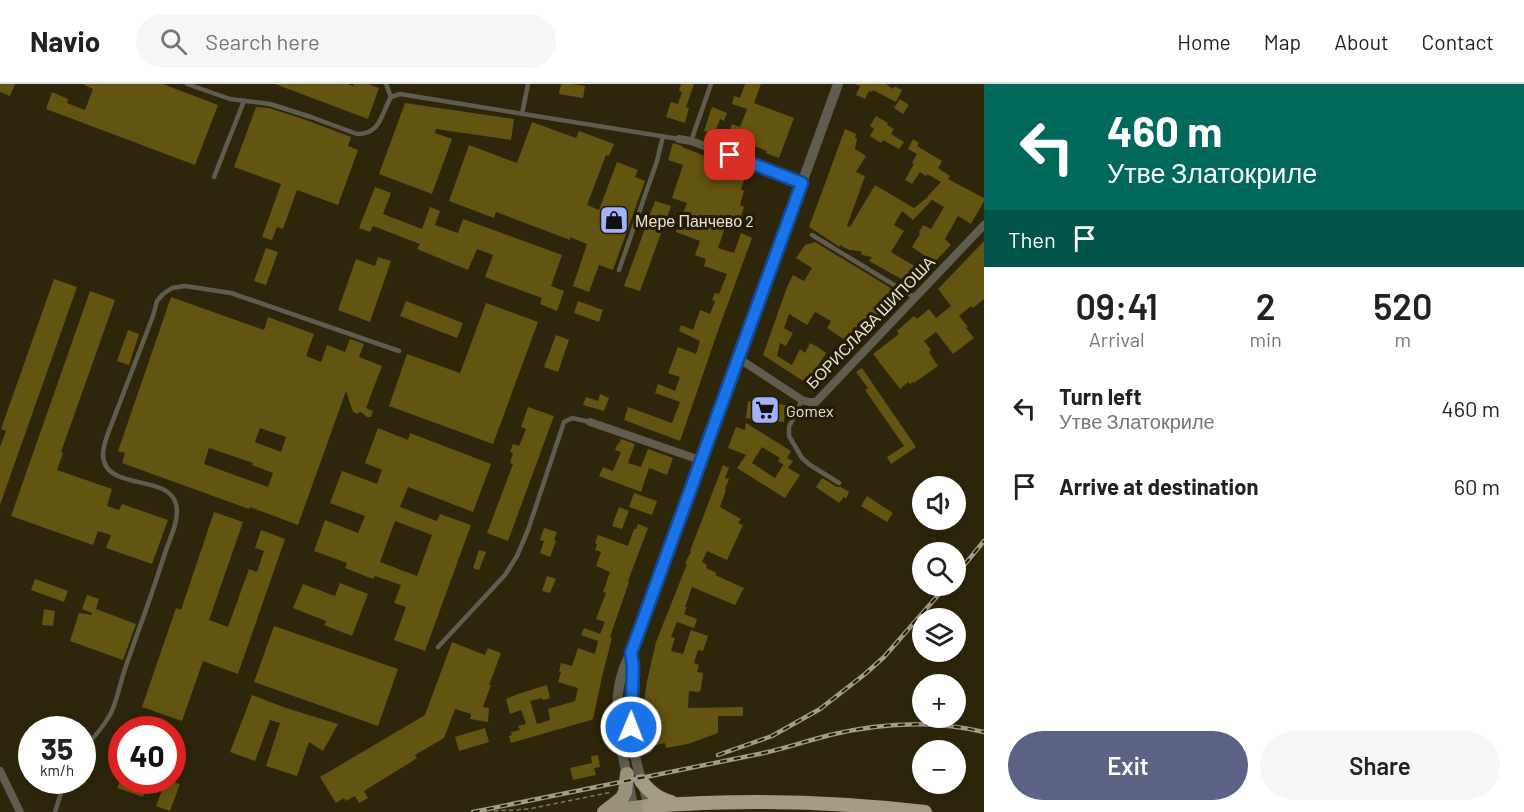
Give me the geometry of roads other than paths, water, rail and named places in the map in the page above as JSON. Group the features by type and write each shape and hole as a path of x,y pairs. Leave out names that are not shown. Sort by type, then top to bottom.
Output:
{"highway":[{"path":"642,781 656,796 679,804"},
{"path":"650,809 679,804 743,802 868,805 926,812"}],"main road":[{"path":"603,812 617,803 624,794 627,774"},
{"path":"603,812 650,809"}],"street":[{"path":"635,810 620,740 617,707 624,665 631,653 838,84"},
{"path":"679,139 691,141 802,183"},
{"name":"БОРИСЛАВА ШИПОША","path":"738,358 802,400 816,402 983,229"},
{"path":"590,422 700,460"},
{"path":"631,653 633,666 631,727 650,809"},
{"path":"0,771 20,812"}],"lane":[{"path":"187,84 230,99 270,104 357,134 372,131 377,126 391,97 400,94 679,139"},
{"path":"386,84 391,97"},
{"path":"522,114 528,84"},
{"path":"691,141 711,84"},
{"path":"214,177 244,101"},
{"path":"619,270 650,182 663,136"},
{"path":"812,235 915,297"},
{"path":"96,734 111,712 175,524 177,508 169,492 118,476 106,466 103,455 109,431 157,301 172,288 185,286 231,293 399,351"},
{"path":"802,400 789,427 789,436 802,458 839,483"},
{"path":"438,647 505,575 517,556 564,422 572,418 590,422"},
{"path":"55,812 61,794"}],"railway":[{"path":"966,563 984,541"},
{"path":"718,755 772,736 820,709 884,657 937,596"},
{"path":"473,812 759,754 830,735 868,728 907,724 946,726 984,732"}],"place":[{"name":"Мере Панчево 2","path":"614,220"},
{"name":"Gomex","path":"765,410"}]}
